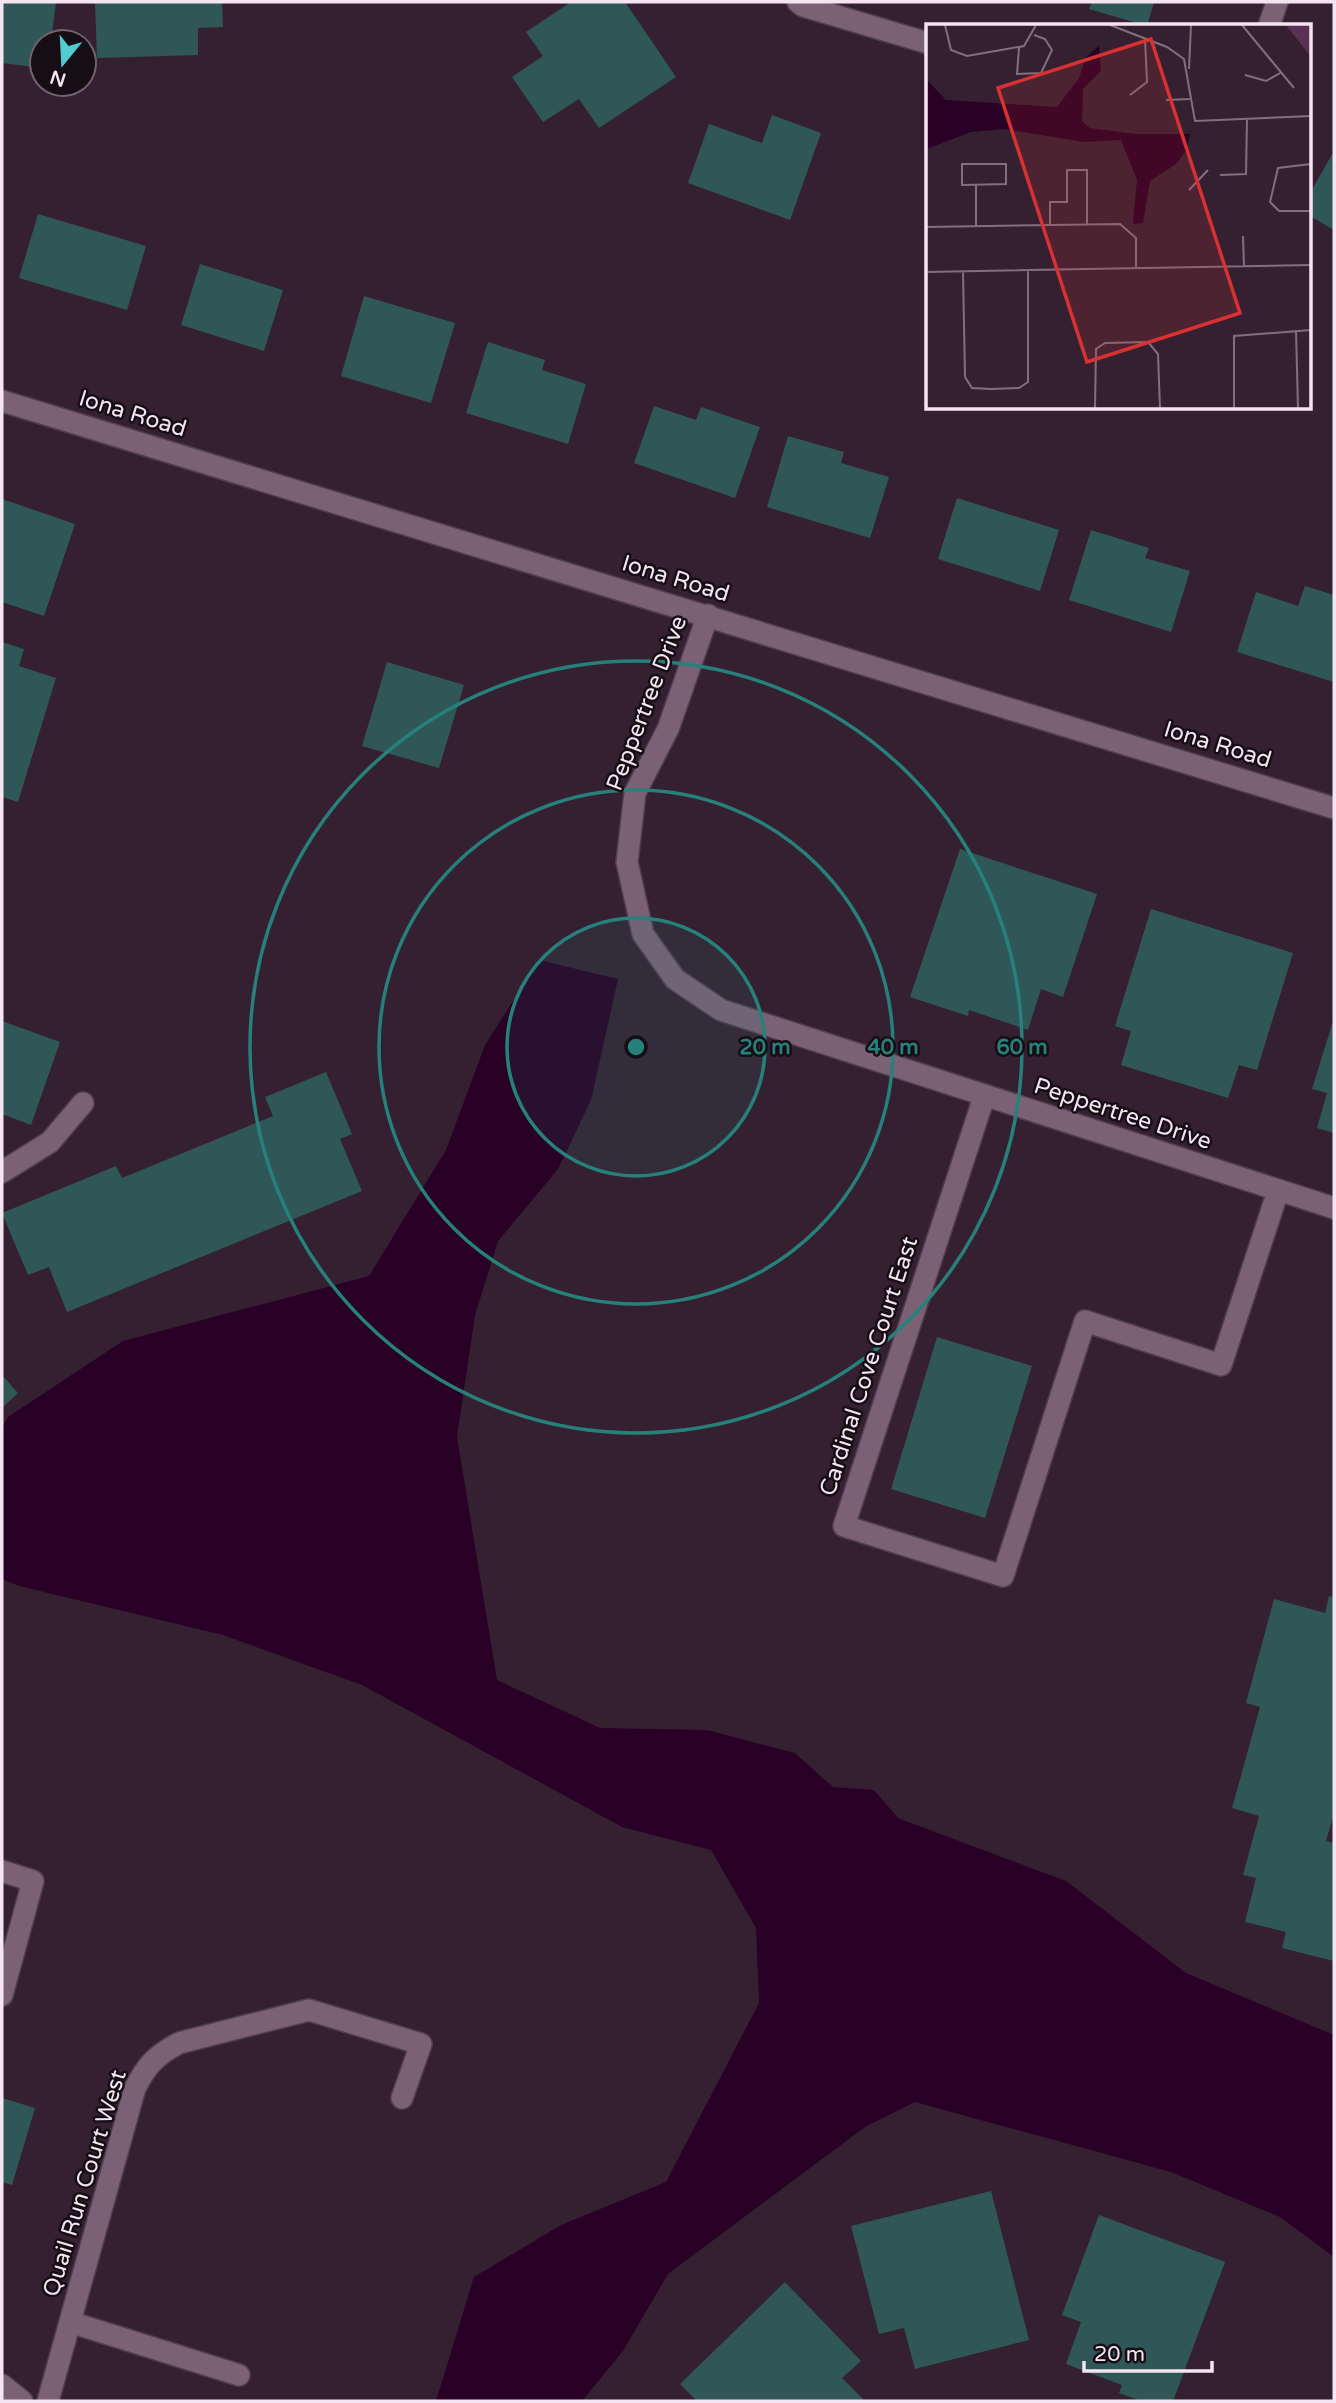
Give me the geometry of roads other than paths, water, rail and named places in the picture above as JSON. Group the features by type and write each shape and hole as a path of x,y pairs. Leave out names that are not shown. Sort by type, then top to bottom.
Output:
{"street":[{"path":"798,2 803,6 926,42"},
{"path":"1270,24 1277,2"},
{"name":"Iona Road","path":"2,401 1334,808"},
{"name":"Peppertree Drive","path":"708,615 668,729 635,793 627,862 643,934 675,979 721,1010 1334,1208"},
{"name":"Cardinal Cove Court East","path":"984,1097 844,1526 1003,1576 1085,1321 1221,1365 1279,1191"},
{"path":"2,1172 50,1142 83,1103"},
{"path":"2,1871 33,1881 2,1995"},
{"name":"Quail Run Court West","path":"48,2401 135,2088 145,2068 160,2053 178,2043 309,2010 421,2044 402,2098"},
{"path":"70,2322 239,2375"}]}
